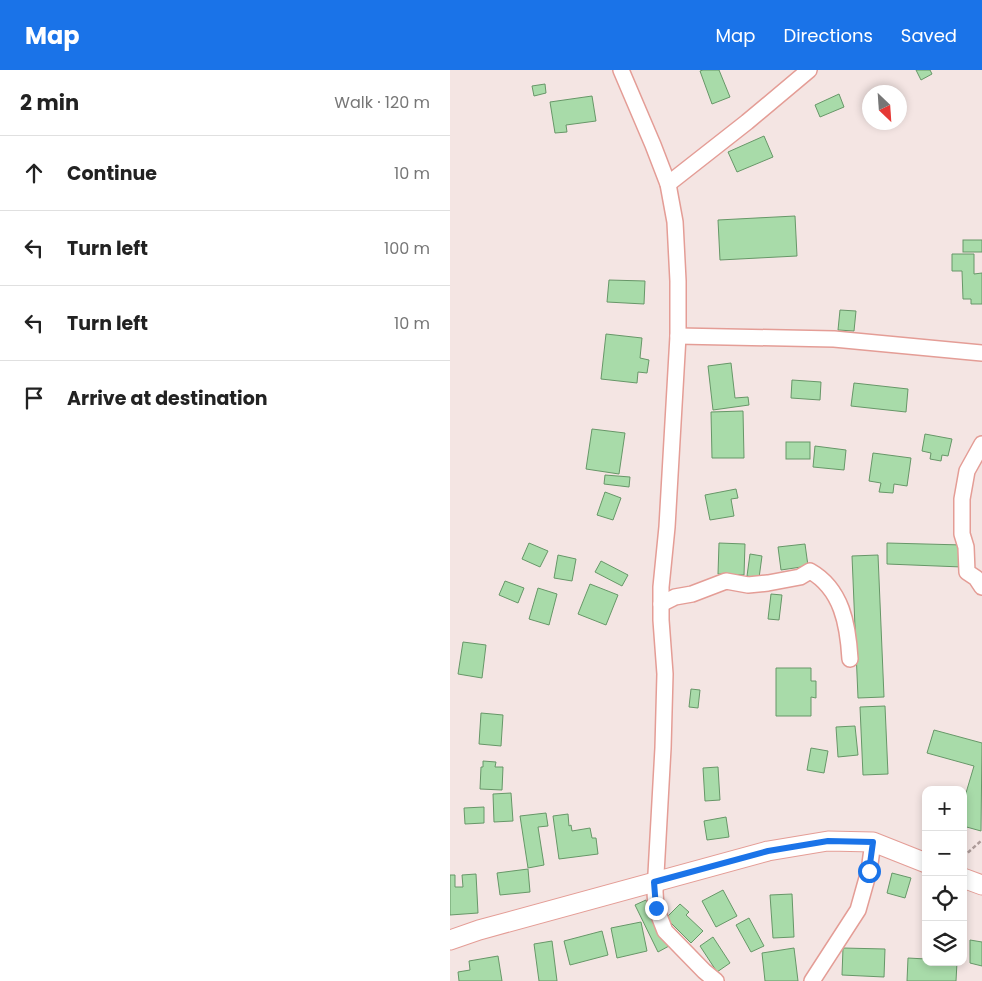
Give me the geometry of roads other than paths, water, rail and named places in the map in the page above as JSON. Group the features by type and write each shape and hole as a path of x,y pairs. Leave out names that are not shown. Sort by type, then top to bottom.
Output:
{"street":[{"path":"621,70 668,184 675,222 678,281 678,336 661,604 665,674 663,748 654,882 656,908 665,931 705,976 716,981"},
{"path":"668,184 810,70"},
{"path":"678,336 834,339 982,353"},
{"path":"982,444 967,471 962,499 962,534 966,548 967,572 976,578 982,587"},
{"path":"661,604 675,596 692,594 726,582 748,585 768,583 800,577 810,571 819,576 836,594 848,637 850,659"},
{"path":"450,940 479,930 768,851 828,841 873,842 922,861"},
{"path":"812,981 858,910 869,871 873,842"},
{"path":"967,879 982,885"}]}
